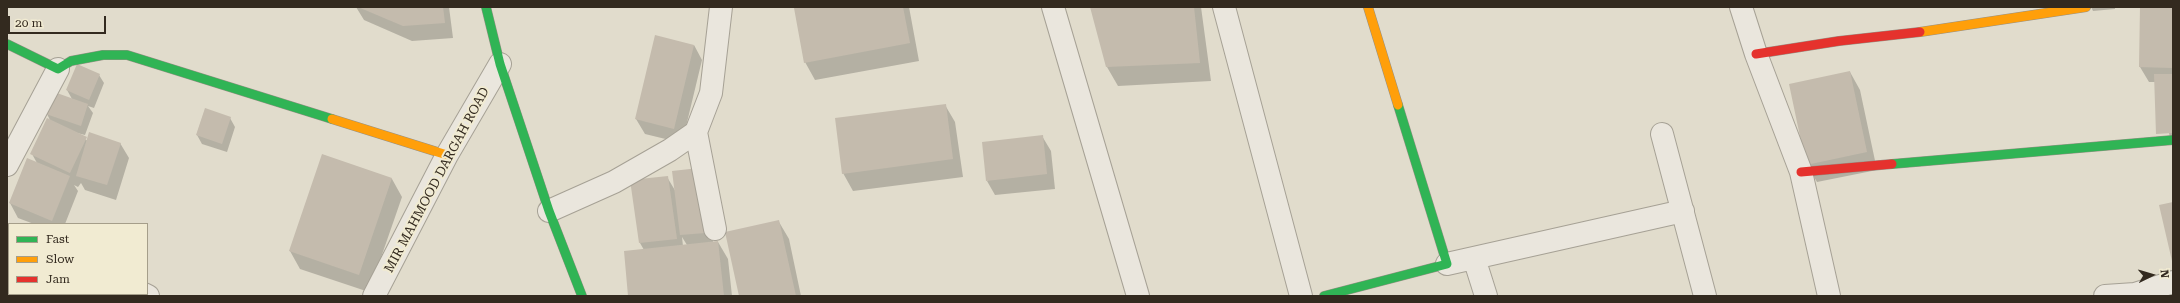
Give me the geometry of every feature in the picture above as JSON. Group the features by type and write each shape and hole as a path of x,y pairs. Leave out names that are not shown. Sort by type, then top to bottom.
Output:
{"street":[{"path":"486,7 500,64 549,211 582,296"},
{"path":"715,229 696,132 711,93 721,7"},
{"path":"1053,7 1138,296"},
{"path":"1224,7 1301,296"},
{"path":"1368,7 1447,264"},
{"path":"1741,7 1756,54 1801,172 1829,296"},
{"path":"1756,54 1839,41 1896,36 2086,7"},
{"path":"7,44 58,69"},
{"path":"7,165 58,69 71,61 103,55 127,55 447,155"},
{"name":"MIR MAHMOOD DARGAH ROAD","path":"374,296 447,155 500,64"},
{"path":"549,211 614,182 670,150 696,132"},
{"path":"1662,134 1705,296"},
{"path":"1801,172 2173,140"},
{"path":"1324,296 1447,264 1683,210"},
{"path":"1474,258 1486,296"},
{"path":"2105,296 2135,295 2173,282"}],"building":[{"path":"358,7 443,7 445,23 403,26"},
{"path":"903,7 910,43 804,63 794,8"},
{"path":"1090,7 1194,7 1200,63 1106,67"},
{"path":"2140,7 2173,7 2173,68 2139,67"},
{"path":"655,35 694,45 674,129 635,119"},
{"path":"77,64 100,74 89,100 66,90"},
{"path":"1850,71 1867,152 1806,165 1789,84"},
{"path":"2154,74 2173,74 2173,133 2156,134"},
{"path":"54,92 88,104 81,126 46,114"},
{"path":"946,104 953,159 842,174 835,118"},
{"path":"205,108 231,117 222,144 196,135"},
{"path":"47,118 87,137 70,173 30,154"},
{"path":"89,132 121,143 107,185 76,176"},
{"path":"1043,135 1047,174 986,181 982,142"},
{"path":"322,154 392,178 359,275 289,251"},
{"path":"27,158 70,176 52,221 9,203"},
{"path":"699,168 705,233 680,235 672,171"},
{"path":"668,176 677,239 639,243 630,180"},
{"path":"2173,202 2173,261 2172,261 2159,205"},
{"path":"779,220 796,296 739,296 725,232"},
{"path":"718,241 724,296 628,296 624,251"}],"traffic: fast":[{"path":"486,7 500,64 549,211 582,296"},
{"path":"7,44 58,69 71,61 103,55 127,55 332,119"},
{"path":"1324,296 1447,264 1398,105"},
{"path":"1892,164 2173,140"}],"traffic: slow":[{"path":"1368,7 1398,105"},
{"path":"1920,32 2086,7"},
{"path":"332,119 447,155"}],"traffic: jam":[{"path":"1756,54 1839,41 1920,32"},
{"path":"1801,172 1892,164"}]}
